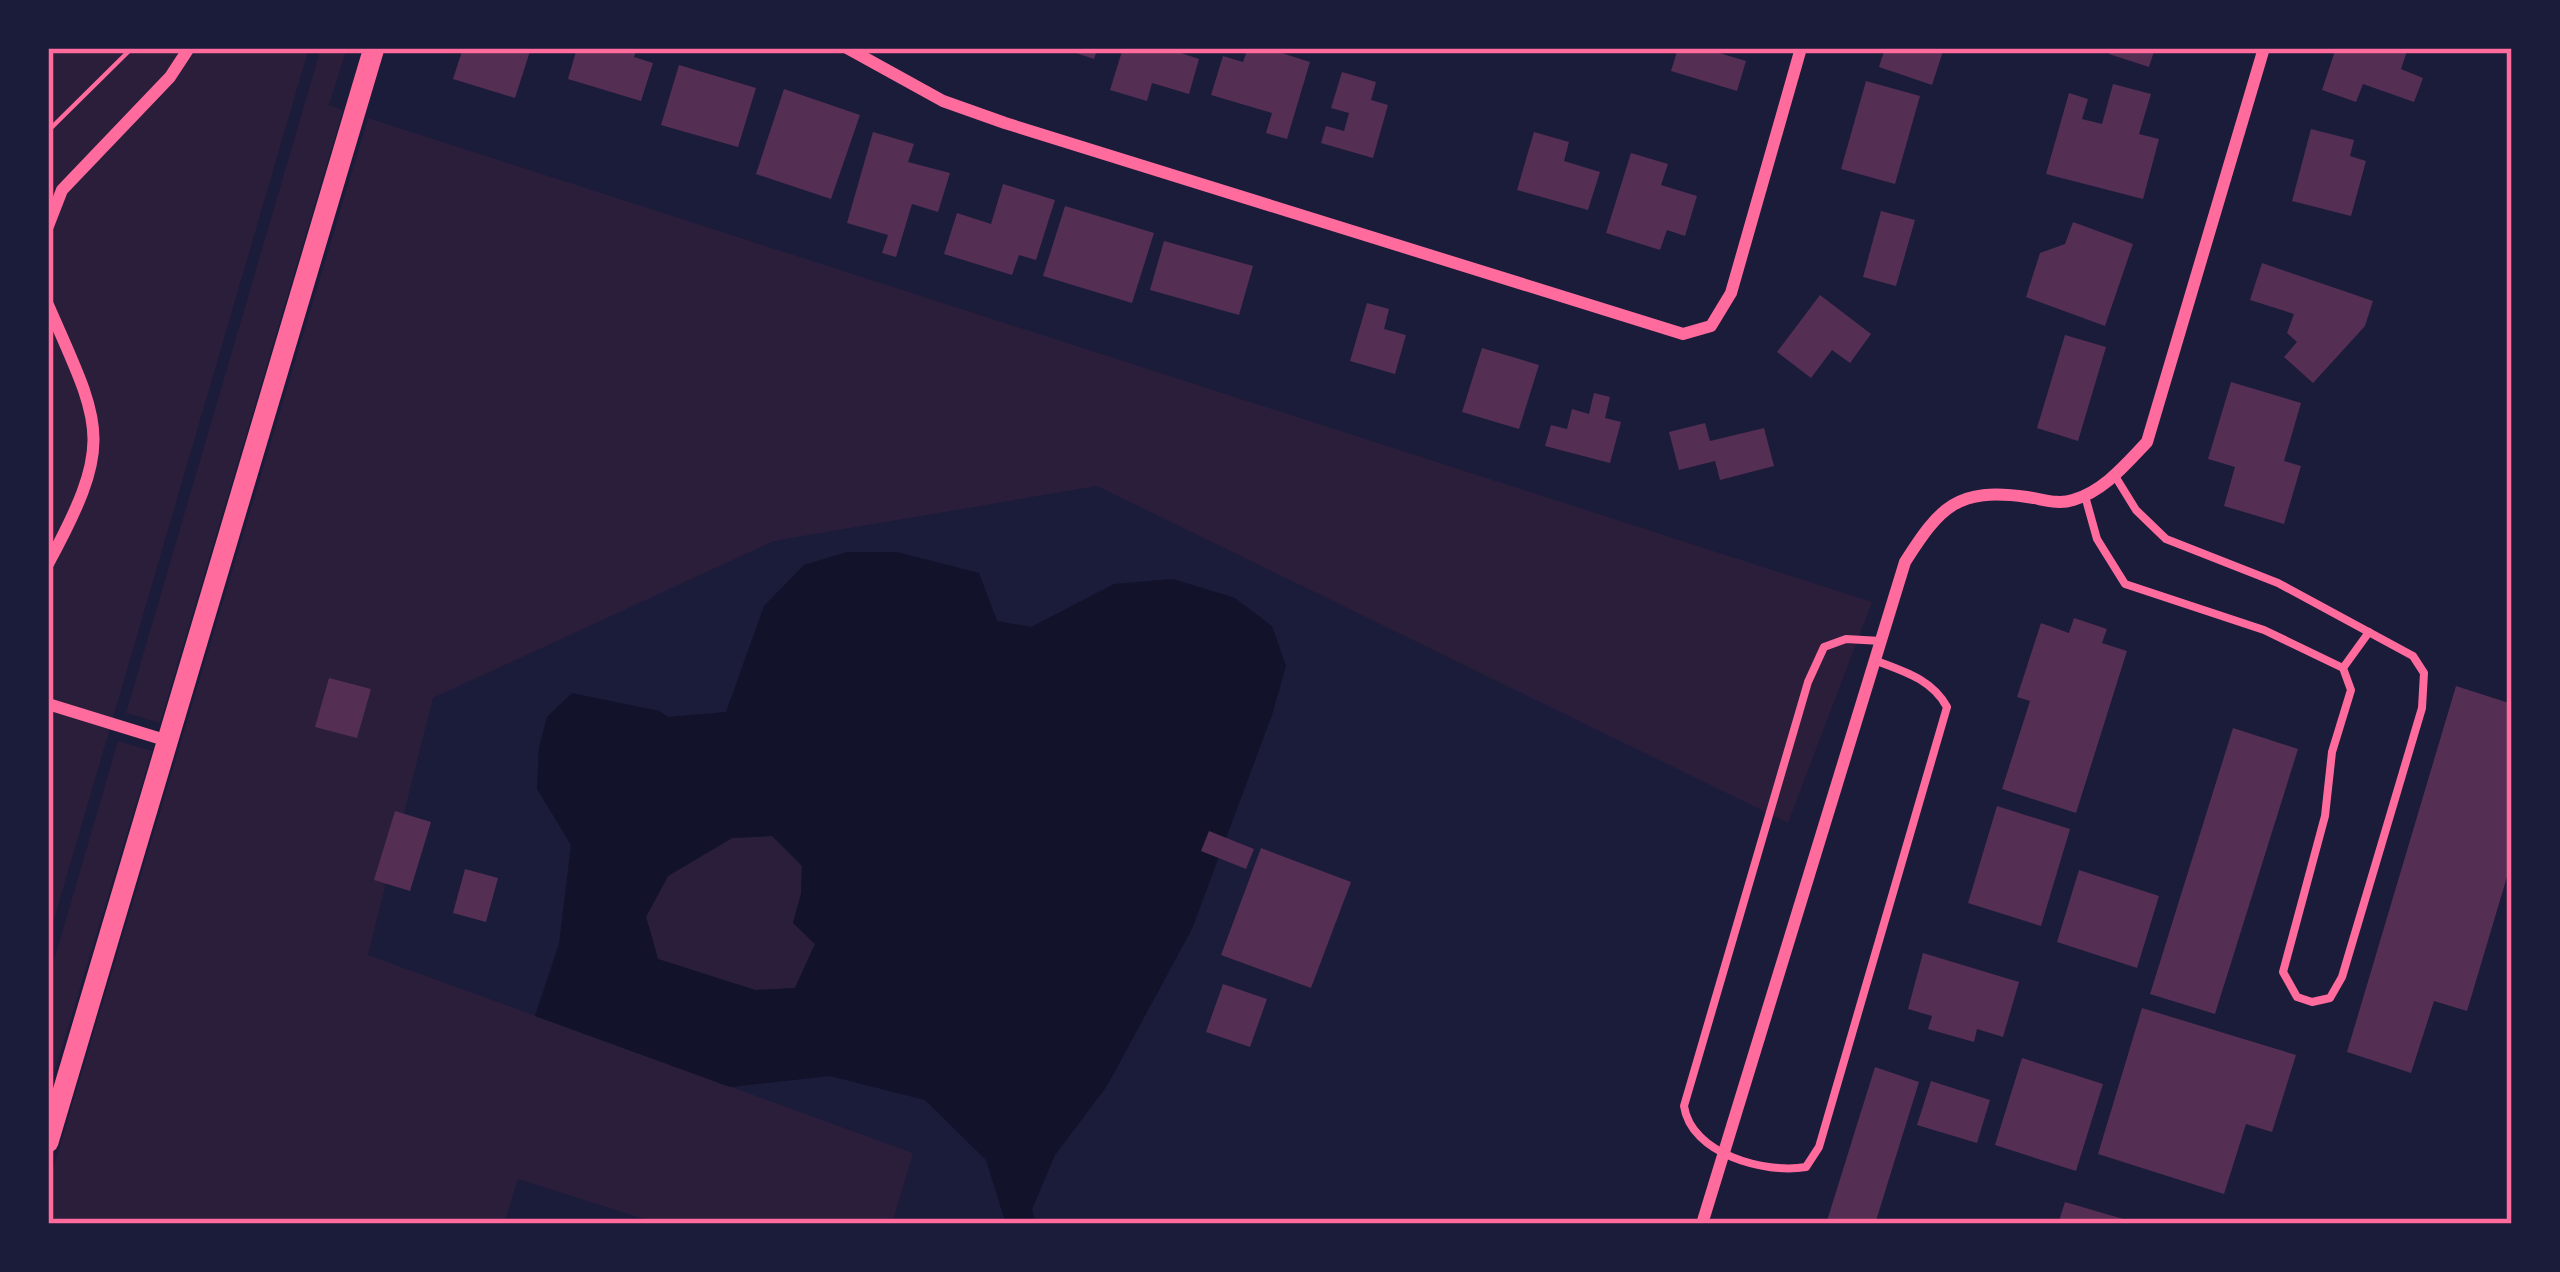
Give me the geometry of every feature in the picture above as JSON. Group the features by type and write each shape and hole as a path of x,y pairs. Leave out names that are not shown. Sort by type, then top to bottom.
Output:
{"main road":[{"path":"48,1142 374,48"}],"street":[{"path":"48,226 62,190 170,77 189,48"},
{"path":"847,48 944,101 1005,123 1683,334 1711,326 1731,292 1801,48"},
{"path":"1702,1224 1905,562 1932,519 1958,500 1986,493 2057,503 2085,496 2115,476 2147,442 2264,48"},
{"path":"48,304 92,405 96,435 92,468 78,509 48,565"},
{"path":"48,704 168,741"}],"lane":[{"path":"2085,496 2097,538 2125,584 2264,630 2342,668 2351,690 2332,752 2325,816 2283,971 2297,997 2312,1002 2330,998 2342,977 2422,708 2424,673 2414,656 2278,583 2166,539 2136,510 2115,476"},
{"path":"2342,668 2368,632"},
{"path":"1874,660 1915,675 1940,693 1947,707 1819,1147 1806,1167 1781,1171 1696,1137 1684,1106 1808,682 1824,647 1846,638 1880,641"}],"path":[{"path":"48,131 132,48"}],"shaded area":[{"path":"48,48 309,48 48,940"},
{"path":"321,48 347,48 329,105 343,110 160,723 126,713"},
{"path":"368,118 1872,602 1788,823 1097,486 774,541 433,698 368,955 913,1153 892,1224 660,1224 518,1179 504,1224 48,1224 48,1185"},
{"path":"847,552 897,552 979,573 997,621 1031,627 1114,584 1173,579 1235,598 1272,626 1286,666 1192,929 1107,1086 1055,1155 1032,1209 1036,1224 1006,1224 986,1160 925,1100 830,1076 730,1087 535,1016 559,944 571,845 537,789 539,747 547,717 572,693 659,711 668,717 726,712 764,606 804,565","holes":["772,836 802,866 793,923 815,944 795,988 755,990 658,959 646,917 668,876 732,838"]},
{"path":"118,741 152,751 48,1094 48,981"},
{"path":"772,836 802,866 793,923 815,944 795,988 755,990 658,959 646,916 668,876 732,838"}],"building":[{"path":"463,48 531,48 515,98 453,79"},
{"path":"577,48 637,48 634,57 653,63 641,101 568,79"},
{"path":"1061,48 1098,48 1094,59"},
{"path":"1123,48 1183,48 1181,53 1199,59 1189,94 1152,83 1147,101 1110,90"},
{"path":"1248,48 1266,48 1310,62 1287,139 1266,133 1272,113 1211,95 1223,56 1243,62"},
{"path":"1678,48 1717,48 1716,52 1746,61 1737,91 1671,71"},
{"path":"1885,48 1944,48 1932,85 1879,67"},
{"path":"2111,48 2155,48 2149,67 2109,54"},
{"path":"2336,48 2408,48 2401,69 2423,78 2414,102 2363,84 2356,102 2322,90"},
{"path":"679,65 756,88 738,147 661,125"},
{"path":"1342,72 1376,82 1371,100 1388,105 1373,158 1321,143 1326,126 1344,131 1349,113 1331,108"},
{"path":"1866,81 1920,96 1895,184 1841,169"},
{"path":"2113,84 2151,94 2139,134 2159,139 2143,199 2046,174 2069,93 2088,99 2082,119 2102,124"},
{"path":"784,89 860,115 831,199 756,174"},
{"path":"2311,129 2354,140 2350,156 2366,161 2351,216 2292,201"},
{"path":"873,132 914,144 908,162 950,173 938,212 912,204 896,257 882,253 888,235 847,223"},
{"path":"1534,132 1569,142 1564,161 1600,172 1588,210 1517,190"},
{"path":"1631,153 1668,164 1661,185 1697,196 1685,236 1667,230 1660,250 1606,233"},
{"path":"1003,184 1055,200 1036,260 1019,255 1012,275 944,254 957,213 991,224"},
{"path":"1065,206 1154,233 1132,303 1043,276"},
{"path":"1881,211 1915,220 1896,286 1863,277"},
{"path":"2073,222 2133,244 2105,326 2026,297 2040,253 2065,244"},
{"path":"1164,241 1253,266 1239,315 1150,290"},
{"path":"2262,263 2373,301 2365,326 2313,383 2284,357 2297,342 2287,333 2294,314 2250,300"},
{"path":"1820,295 1871,334 1850,363 1832,350 1811,378 1777,352"},
{"path":"1367,303 1389,309 1384,329 1406,335 1395,374 1350,361"},
{"path":"2065,335 2106,347 2078,441 2037,428"},
{"path":"1482,348 1539,365 1519,429 1462,412"},
{"path":"2231,382 2301,403 2284,461 2301,466 2284,524 2224,506 2235,467 2208,459"},
{"path":"1594,393 1610,397 1605,418 1621,422 1610,463 1545,446 1551,425 1567,429 1572,409 1589,414"},
{"path":"1705,423 1710,441 1764,428 1774,466 1720,480 1715,461 1679,470 1669,432"},
{"path":"2074,618 2107,629 2102,643 2127,651 2076,813 2002,789 2030,701 2017,697 2041,623 2069,633"},
{"path":"329,678 371,689 357,738 315,727"},
{"path":"2456,686 2512,704 2512,860 2467,1011 2434,1001 2411,1073 2347,1052"},
{"path":"2233,728 2298,749 2215,1014 2150,994"},
{"path":"1997,806 2070,829 2041,926 1968,903"},
{"path":"395,811 431,822 410,891 374,880"},
{"path":"1209,831 1254,849 1246,869 1201,851"},
{"path":"1261,848 1351,882 1311,988 1221,955"},
{"path":"465,869 498,878 486,922 453,913"},
{"path":"2079,870 2159,896 2137,968 2057,942"},
{"path":"1923,953 2019,982 2003,1037 1977,1029 1974,1042 1928,1029 1932,1016 1908,1009"},
{"path":"1223,984 1267,999 1250,1047 1206,1032"},
{"path":"2142,1008 2296,1055 2272,1132 2246,1124 2224,1194 2098,1154"},
{"path":"2022,1058 2103,1084 2076,1171 1995,1145"},
{"path":"1875,1067 1919,1082 1875,1224 1826,1224"},
{"path":"1931,1081 1990,1100 1977,1143 1917,1125"},
{"path":"2065,1202 2137,1223 2058,1224"}]}
